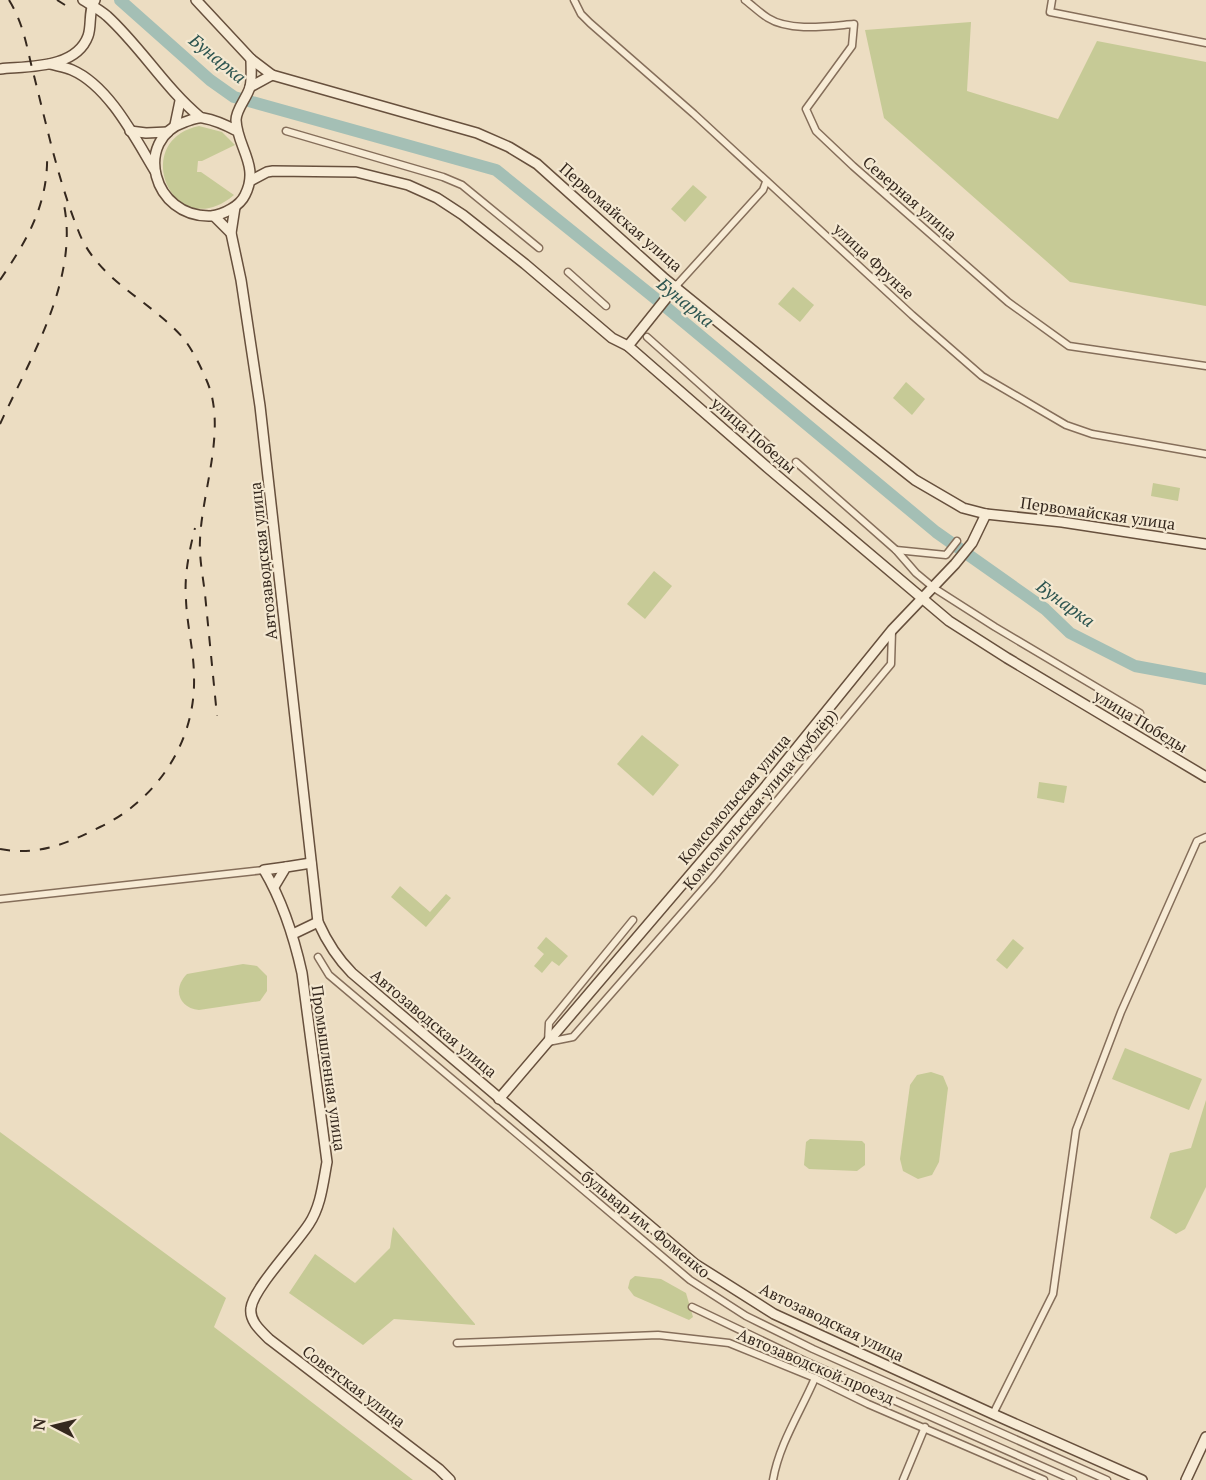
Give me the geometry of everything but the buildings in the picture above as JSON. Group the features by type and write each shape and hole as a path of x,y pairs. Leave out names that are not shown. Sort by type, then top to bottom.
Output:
{"street":[{"name":"Первомайская улица","path":"196,0 251,60 272,75 477,133 509,147 537,164 665,279 824,408 915,480 963,508 986,514 1062,522 1206,544"},
{"name":"Северная улица","path":"745,0 769,19 786,25 820,27 854,24 852,46 806,109 816,131 852,166 1008,302 1069,346 1206,366"},
{"path":"1052,0 1050,12 1206,42"},
{"name":"улица Фрунзе","path":"576,1 582,14 590,23 720,137 766,182 982,376 1066,425 1083,431 1206,454"},
{"path":"0,69 50,63 69,58 81,49 88,36 90,2"},
{"path":"90,2 106,15 180,101 200,117 221,123 237,131"},
{"path":"50,63 72,70 88,79 103,93 130,130 155,171 165,197 173,205 184,211 214,216 235,207 245,196 250,181 249,158 237,131 238,112 248,89 251,60"},
{"path":"248,89 272,75"},
{"path":"155,171 157,148 172,129 180,101"},
{"path":"221,123 238,112"},
{"path":"130,130 146,133 172,129 200,117"},
{"path":"286,131 462,185 539,248"},
{"path":"249,158 267,172 250,181"},
{"name":"улица Победы","path":"267,172 356,172 408,185 437,198 463,215 525,264 612,338 628,346 760,462 949,621 1206,777"},
{"path":"628,346 676,286 754,199 766,182"},
{"path":"231,233 235,207"},
{"path":"214,216 231,233"},
{"name":"Автозаводская улица","path":"231,233 241,280 260,406 318,922 333,951 352,973 695,1264 774,1314 1142,1480"},
{"path":"568,272 606,306"},
{"path":"647,338 768,445"},
{"path":"796,462 896,550 916,573 936,590 1140,713"},
{"name":"Комсомольская улица","path":"500,1099 761,792 892,630 923,598 936,590 972,543 986,514"},
{"path":"896,550 946,555 957,541"},
{"name":"Комсомольская улица (дублёр)","path":"548,1042 573,1037 711,880 891,664 892,630"},
{"path":"993,1414 1053,1294 1076,1130 1121,1012 1181,876 1197,841 1206,837"},
{"path":"0,899 311,863"},
{"path":"274,887 286,867"},
{"name":"Промышленная улица","path":"250,1308 258,1292 312,1218 322,1192 327,1162 302,973 293,934 274,887 264,870"},
{"path":"548,1042 549,1023 633,920"},
{"path":"293,934 318,922"},
{"name":"бульвар им. Фоменко","path":"318,957 329,975 690,1280 746,1316 1107,1480"},
{"path":"692,1307 805,1361 1073,1480"},
{"name":"Советская улица","path":"250,1308 257,1327 269,1339 439,1469 450,1480"},
{"name":"Автозаводской проезд","path":"457,1343 658,1335 729,1343 815,1378 868,1404 1044,1480"},
{"path":"772,1480 802,1402 815,1378"},
{"path":"903,1480 925,1427"},
{"path":"1186,1480 1206,1437"}],"green space":[{"path":"971,22 967,91 1058,119 1097,41 1206,62 1206,306 1070,282 884,118 865,30"},
{"path":"199,126 222,132 235,145 198,161 197,172 201,172 234,195 212,207 193,208 178,200 167,185 163,168 166,150 178,135"},
{"path":"693,185 707,197 685,222 671,209"},
{"path":"793,287 814,305 800,322 778,304"},
{"path":"906,382 925,399 912,415 893,398"},
{"path":"1153,483 1180,488 1178,501 1151,496"},
{"path":"654,571 672,586 645,619 627,604"},
{"path":"642,735 679,765 653,796 617,764"},
{"path":"1039,782 1067,786 1064,803 1037,798"},
{"path":"400,886 430,912 446,894 451,898 426,927 391,897"},
{"path":"546,937 568,956 559,966 552,961 542,973 534,966 544,954 537,948"},
{"path":"1013,939 1024,948 1007,969 996,960"},
{"path":"243,964 257,966 267,976 267,991 260,1001 199,1010 182,1002 179,991 182,980 187,974"},
{"path":"1125,1048 1202,1079 1189,1110 1112,1079"},
{"path":"931,1072 943,1076 948,1088 939,1162 932,1175 918,1179 903,1171 900,1159 910,1085 917,1075"},
{"path":"1206,1100 1206,1187 1185,1229 1176,1234 1150,1218 1170,1153 1191,1148"},
{"path":"0,1132 226,1298 214,1327 413,1480 0,1480"},
{"path":"810,1139 862,1141 865,1144 865,1165 857,1171 809,1169 804,1165 806,1142"},
{"path":"393,1227 475,1325 394,1319 363,1345 289,1293 315,1254 355,1283 390,1248"},
{"path":"635,1276 661,1279 686,1293 693,1317 689,1320 634,1296 628,1288 630,1280"}],"waterway":[{"name":"Бунарка","path":"120,0 210,80 234,97 496,170 661,303 936,532 1045,609 1070,633 1135,666 1206,679"}],"railway":[{"path":"9,0 24,33 64,190 87,248 111,277 171,325 184,339 206,379 212,398 215,417 214,438 200,547 217,716"},
{"path":"57,0 65,5"},
{"path":"0,280 35,220 44,188 47,152"},
{"path":"0,424 37,346 58,290 65,261 67,233 64,205"},
{"path":"0,849 40,850 76,839 120,815 139,801 169,766 188,724 193,701 194,667 186,582 195,528"}]}
